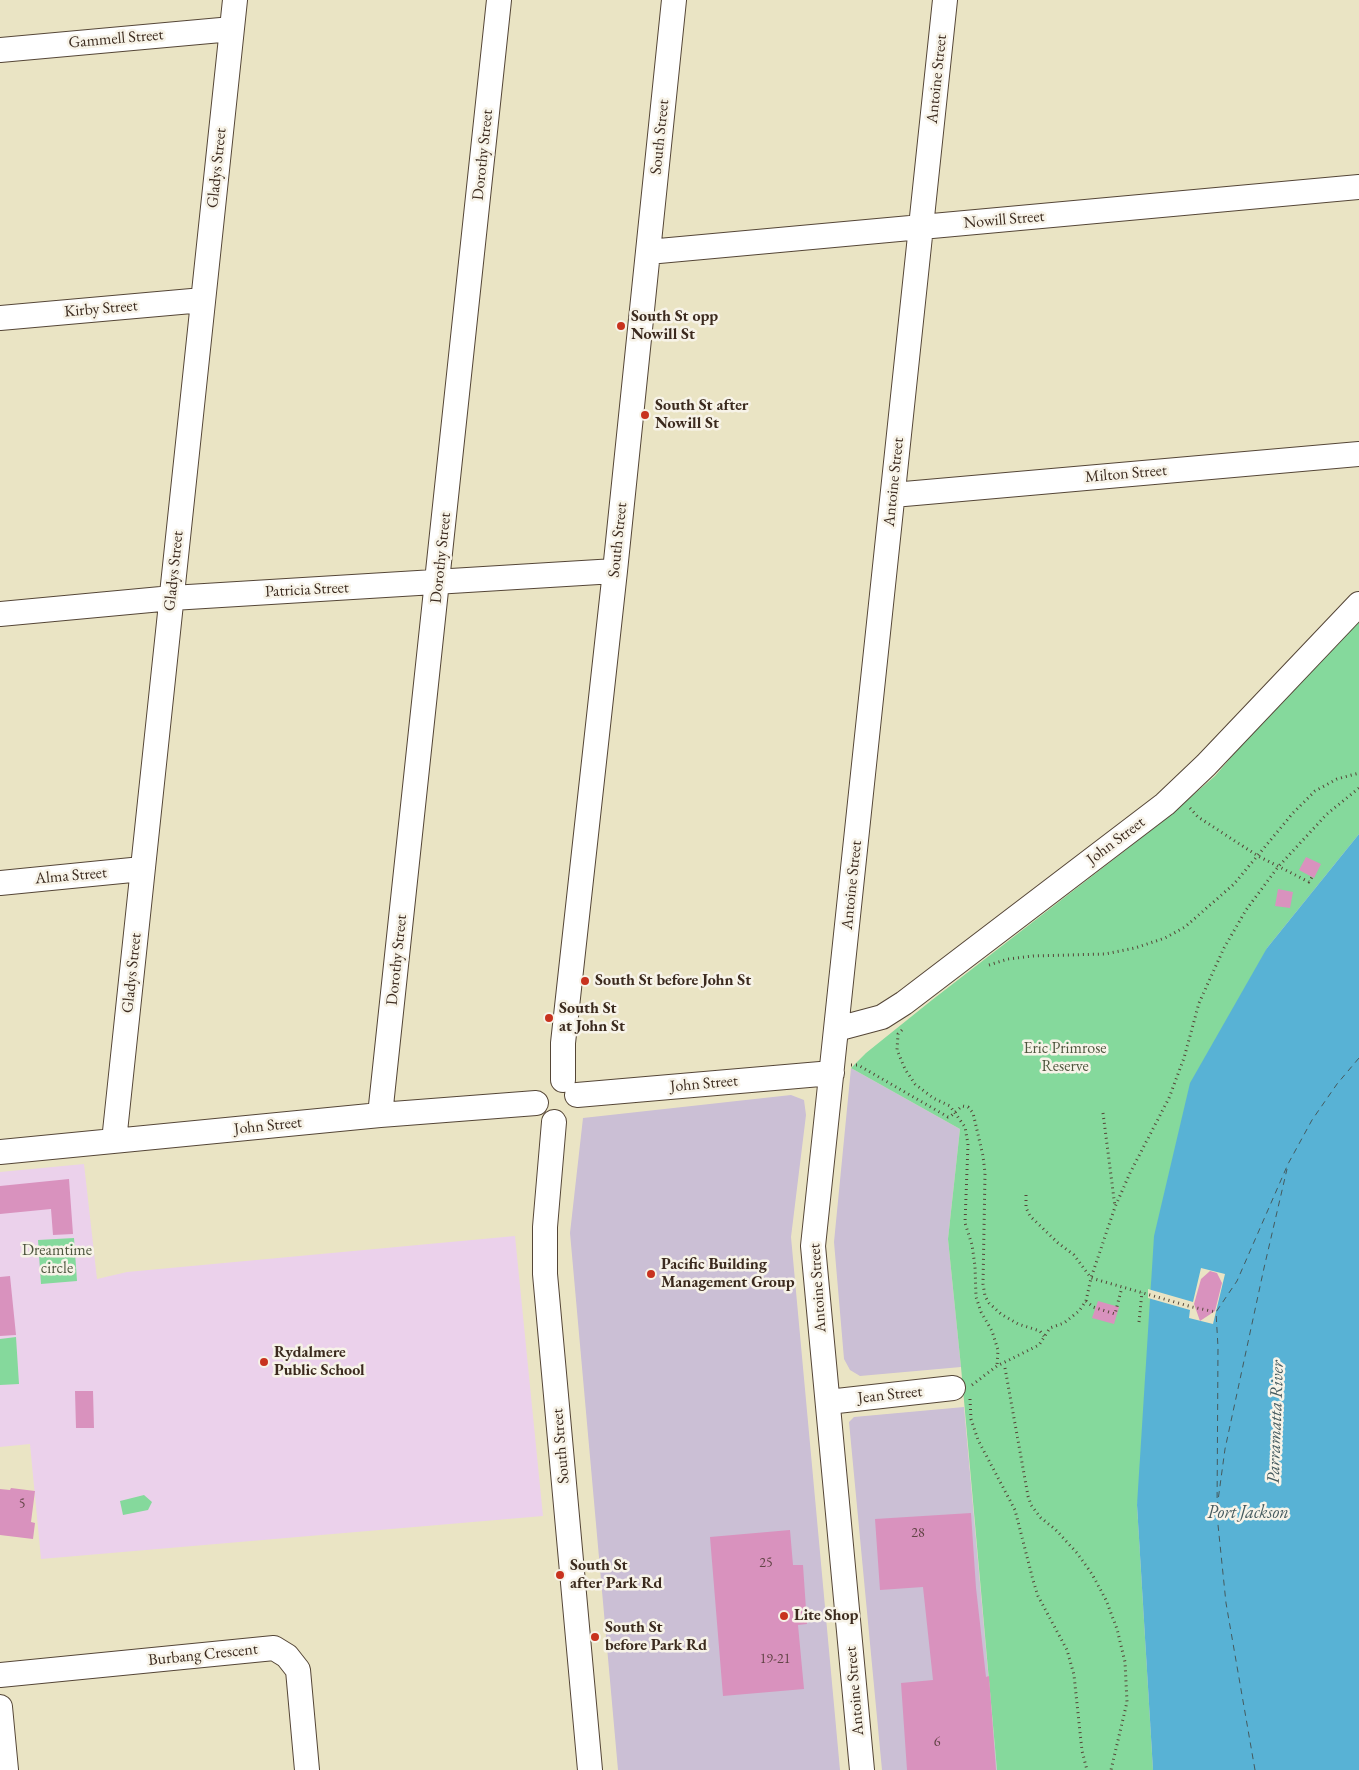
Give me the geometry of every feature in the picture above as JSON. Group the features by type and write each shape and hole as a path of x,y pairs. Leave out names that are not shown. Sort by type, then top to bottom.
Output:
{"street":[{"name":"Gladys Street","path":"114,1141 235,0"},
{"name":"Dorothy Street","path":"380,1115 500,0"},
{"name":"South Street","path":"570,1087 563,1043 615,571 674,0"},
{"name":"Antoine Street","path":"862,1770 813,1246 840,1070 836,1029 945,0"},
{"name":"Gammell Street","path":"0,50 232,29"},
{"name":"Nowill Street","path":"648,252 1359,187"},
{"name":"Kirby Street","path":"0,318 203,300"},
{"name":"Milton Street","path":"893,495 1359,454"},
{"name":"Patricia Street","path":"0,614 172,598 615,571"},
{"name":"John Street","path":"836,1029 882,1018 904,1003 1178,793 1359,604"},
{"name":"Alma Street","path":"0,883 142,869"},
{"name":"John Street","path":"570,1087 840,1070"},
{"path":"556,1080 570,1087 573,1107 559,1120 548,1122 540,1118 536,1111 536,1103 549,1084 556,1080"},
{"name":"John Street","path":"0,1152 380,1115 536,1103"},
{"name":"South Street","path":"554,1122 544,1227 545,1274 590,1770"},
{"name":"Jean Street","path":"828,1402 953,1388"},
{"name":"Burbang Crescent","path":"0,1675 274,1648 287,1656 298,1670 307,1770"},
{"path":"0,1707 6,1770"}],"path":[{"path":"984,968 1008,960 1033,956 1104,954 1135,948 1165,938 1185,927 1234,884 1293,813 1315,791 1337,779 1359,772"},
{"path":"1087,1770 1082,1751 1074,1675 1067,1650 1035,1588 1016,1510 978,1440 971,1419 972,1385 997,1366 1039,1345 1050,1328 1064,1323 1079,1311 1086,1301 1091,1278 1115,1207 1168,1098 1184,1058 1199,1003 1224,948 1246,910 1278,867 1327,814 1359,788"},
{"path":"1178,793 1198,817 1258,856 1309,882 1312,877"},
{"path":"903,1028 898,1034 897,1050 905,1069 916,1084 933,1098 950,1106 965,1128 968,1144 965,1222 972,1245 976,1297 981,1312 992,1331 998,1350 997,1366"},
{"path":"840,1070 858,1065 948,1117 962,1106 968,1107 973,1113 985,1173 983,1284 985,1296 989,1303 1001,1314 1018,1324 1040,1331 1044,1336"},
{"path":"1103,1113 1115,1207"},
{"path":"1026,1194 1026,1208 1030,1216 1058,1243 1074,1255 1091,1278 1216,1312"},
{"path":"1086,1301 1093,1307 1115,1314 1122,1287"},
{"path":"1139,1322 1144,1292"},
{"path":"1005,1368 1031,1505 1040,1518 1055,1529 1092,1574 1106,1600 1117,1629 1124,1662 1126,1702 1111,1770"}],"shaded area":[{"path":"851,1068 960,1129 948,1239 961,1367 860,1376 850,1370 844,1359 834,1242"},
{"path":"791,1095 804,1100 806,1115 791,1237 840,1770 618,1770 570,1233 583,1118"},
{"name":"Rydalmere Public School","path":"84,1164 97,1279 127,1272 515,1236 543,1516 41,1559 30,1444 0,1447 0,1172"},
{"path":"964,1407 997,1770 882,1770 849,1422 854,1417"}],"green space":[{"name":"Eric Primrose Reserve","path":"1359,615 1359,834 1267,948 1137,1505 1153,1770 997,1770 948,1239 960,1129 851,1068 866,1053 932,1000 1162,822 1215,776 1323,650"},
{"name":"Dreamtime circle","path":"74,1238 77,1281 41,1284 38,1240"},
{"path":"16,1337 19,1384 0,1385 0,1339"},
{"path":"144,1495 152,1502 148,1510 123,1515 120,1501"}],"water":[{"name":"Port Jackson","path":"1359,834 1359,1770 1153,1770 1137,1505 1154,1236 1190,1083 1267,948"}],"pier":[{"path":"1201,1268 1225,1274 1213,1324 1189,1318 1190,1310 1148,1298 1148,1289 1193,1302"}],"building":[{"path":"1306,857 1321,864 1314,878 1299,870"},
{"path":"1278,889 1293,892 1290,908 1275,906"},
{"path":"69,1179 73,1234 53,1235 51,1209 0,1214 0,1186"},
{"path":"1210,1271 1217,1273 1222,1283 1215,1311 1200,1321 1194,1304 1201,1279"},
{"path":"10,1276 16,1335 0,1336 0,1277"},
{"path":"1098,1301 1119,1307 1114,1324 1092,1318"},
{"path":"75,1391 93,1391 94,1428 76,1428"},
{"path":"11,1488 35,1491 31,1522 35,1523 33,1539 0,1535 0,1489 10,1490"},
{"path":"971,1513 976,1588 986,1677 989,1676 996,1770 907,1770 901,1683 933,1680 923,1587 880,1590 875,1519"},
{"path":"790,1530 793,1565 803,1565 807,1624 798,1625 804,1689 723,1696 710,1537"}],"ferry route":[{"path":"1255,1770 1226,1603 1217,1515 1218,1347 1216,1312 1237,1281 1288,1164 1312,1120 1337,1084 1359,1058"},
{"path":"1217,1508 1225,1449 1287,1169"}],"place":[{"name":"South St opp Nowill St","path":"621,326"},
{"name":"South St after Nowill St","path":"645,415"},
{"name":"South St before John St","path":"585,981"},
{"name":"South St at John St","path":"549,1018"},
{"name":"Pacific Building Management Group","path":"651,1274"},
{"name":"Rydalmere Public School","path":"264,1362"},
{"name":"South St after Park Rd","path":"560,1575"},
{"name":"Lite Shop","path":"784,1616"},
{"name":"South St before Park Rd","path":"595,1637"}],"water label":[{"name":"Parramatta River","path":"1276,1422"}]}
